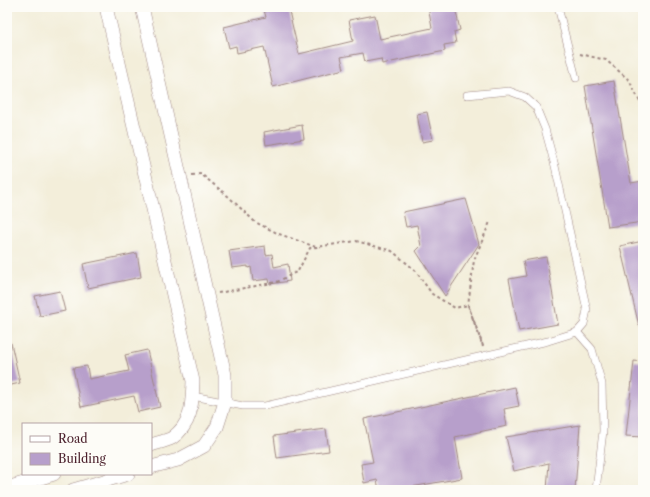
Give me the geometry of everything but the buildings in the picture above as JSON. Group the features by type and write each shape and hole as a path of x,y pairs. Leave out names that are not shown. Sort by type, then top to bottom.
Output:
{"street":[{"path":"106,7 193,381 192,408 184,426 171,438 152,445"},
{"path":"142,7 225,375 225,402 217,427 204,446 178,460 152,467"},
{"path":"7,488 51,475"},
{"path":"74,490 125,475"}],"lane":[{"path":"558,7 576,78"},
{"path":"193,396 243,406 265,406 548,341 577,332 584,324 587,310 555,166 545,128 536,107 525,96 510,91 466,95"},
{"path":"577,332 592,349 602,384 603,431 596,490"}],"path":[{"path":"569,51 606,60 629,80 643,108"},
{"path":"180,177 201,174 229,197 255,222 279,234 317,247"},
{"path":"486,355 480,334 468,305 474,260 490,222"},
{"path":"207,296 277,282 298,271 310,248 356,241 392,251 415,270 432,294 454,308 468,305"}]}
